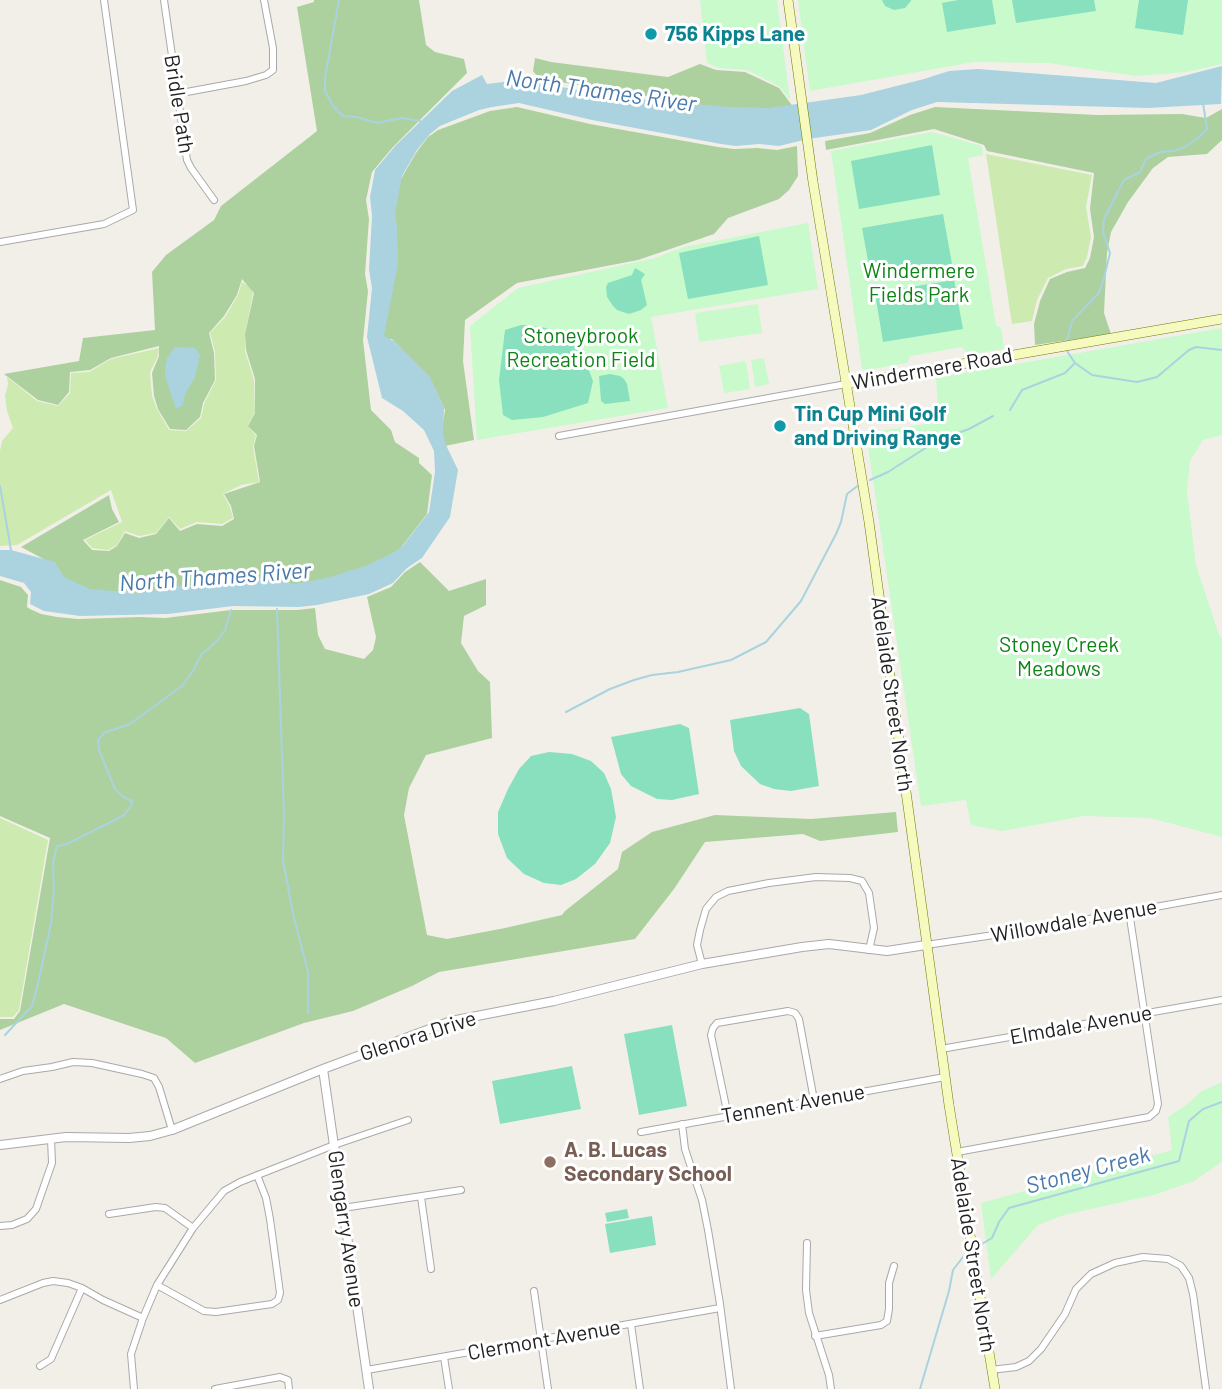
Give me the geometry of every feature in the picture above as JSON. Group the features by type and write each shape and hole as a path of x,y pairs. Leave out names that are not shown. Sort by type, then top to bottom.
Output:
{"main road":[{"name":"Adelaide Street North","path":"788,0 869,522 945,1077 995,1389"},
{"name":"Windermere Road","path":"846,384 1222,319"}],"street":[{"path":"0,242 104,224 133,210 104,0"},
{"name":"Bridle Path","path":"164,0 188,163 214,200"},
{"path":"176,94 246,81 273,70 273,48 264,0"},
{"name":"Windermere Road","path":"559,436 846,384"},
{"path":"702,964 697,945 700,930 706,909 716,897 738,889 816,877 862,881 869,893 874,928 869,950"},
{"name":"Willowdale Avenue","path":"926,945 1028,930 1222,895"},
{"path":"957,1152 1149,1117 1156,1111 1158,1104 1146,1014 1129,911"},
{"name":"Glenora Drive","path":"0,1145 51,1139 150,1136 172,1130 451,1021 554,1001 702,964 829,944 869,950 898,950 926,945"},
{"name":"Elmdale Avenue","path":"941,1049 1222,1000"},
{"path":"729,1116 711,1035 717,1023 788,1011 795,1013 799,1019 814,1100"},
{"path":"0,1079 23,1071 73,1062 92,1063 142,1074 154,1078 159,1087 172,1130"},
{"name":"Glengarry Avenue","path":"323,1069 369,1389"},
{"name":"Tennent Avenue","path":"641,1132 945,1077"},
{"path":"134,1389 131,1354 157,1285 193,1228 224,1191 240,1182 334,1145 408,1120"},
{"path":"682,1124 685,1149 702,1200 731,1389"},
{"path":"0,1226 27,1219 36,1209 52,1163 51,1139"},
{"path":"157,1285 204,1311 216,1312 272,1304 278,1300 280,1293 270,1219 266,1198 257,1175"},
{"path":"343,1208 461,1190"},
{"path":"421,1197 431,1269"},
{"path":"109,1214 165,1208 193,1228"},
{"path":"807,1243 806,1290 809,1313 830,1375 831,1389"},
{"path":"991,1370 1016,1367 1029,1361 1041,1349 1065,1314 1076,1289 1091,1274 1115,1263 1143,1257 1168,1259 1181,1266 1189,1278 1206,1389"},
{"path":"815,1336 881,1325 887,1321 889,1283 894,1266"},
{"path":"0,1300 53,1281 82,1288 143,1318"},
{"path":"40,1366 51,1359 82,1288"},
{"path":"534,1291 548,1389"},
{"name":"Clermont Avenue","path":"366,1370 720,1308"},
{"path":"631,1324 640,1389"},
{"path":"444,1356 449,1389"},
{"path":"215,1389 280,1377 288,1380 289,1389"}],"green space":[{"path":"314,0 419,0 426,45 435,52 464,59 467,73 393,147 372,172 366,200 369,219 365,274 368,291 363,340 371,410 391,430 395,442 419,458 419,463 432,475 427,514 400,549 361,570 329,579 305,584 200,586 139,595 88,591 62,579 53,564 21,547 109,495 119,522 83,540 92,550 109,551 117,546 125,533 139,538 156,534 169,518 180,531 197,524 222,526 234,519 224,494 260,482 254,446 257,435 248,426 255,413 255,379 246,350 245,334 254,293 242,279 237,295 209,333 214,353 215,380 203,403 200,417 186,430 170,429 158,409 152,373 159,356 159,346 111,358 90,370 70,372 69,392 58,405 38,400 4,374 79,361 83,338 155,330 152,272 166,255 214,220 221,206 317,131 297,7"},
{"path":"700,0 777,0 790,100 779,86 747,70 719,68 707,63"},
{"path":"798,0 1222,0 1222,64 1187,72 1136,76 1048,63 974,62 810,91"},
{"path":"882,0 911,1 905,8 894,10 885,6"},
{"path":"992,0 996,24 947,32 942,3"},
{"path":"1012,0 1094,0 1096,11 1016,23"},
{"path":"1139,0 1188,0 1183,35 1135,28"},
{"path":"535,58 668,77 700,64 716,70 745,72 779,88 794,108 726,109 541,81 533,71"},
{"path":"517,107 590,124 718,147 777,150 797,146 798,176 779,199 728,218 714,234 638,260 517,283 465,320 463,361 474,440 445,446 441,435 445,410 430,378 392,339 382,339 393,216 401,179 428,137 438,130 490,111"},
{"path":"935,107 1097,115 1182,114 1206,118 1222,109 1222,140 1207,154 1168,157 1153,168 1128,202 1111,232 1107,253 1104,313 1111,334 1035,345 1034,324 1050,279 1085,268 1090,258 1094,237 1090,209 1094,173 987,151 984,145 934,129 826,150 825,141 870,133"},
{"name":"Windermere Fields Park","path":"932,132 982,146 983,155 968,158 996,325 1001,328 1004,349 968,355 962,347 910,356 907,363 862,369 831,151"},
{"path":"932,145 940,195 859,209 851,161"},
{"path":"986,154 1092,175 1086,207 1091,237 1087,257 1083,266 1066,269 1048,278 1037,300 1032,321 1012,324"},
{"path":"943,214 952,264 871,277 862,228"},
{"name":"Stoneybrook Recreation Field","path":"808,223 818,289 651,317 668,408 477,440 470,326 518,288 655,258 684,247"},
{"path":"759,236 768,285 688,299 679,253"},
{"path":"635,268 645,274 641,280 647,305 629,314 613,306 607,297 606,287 608,283 632,275"},
{"path":"954,280 963,329 883,342 875,293"},
{"path":"242,282 251,287 253,293 245,334 245,351 254,380 255,412 248,425 256,436 253,447 259,482 241,485 223,494 233,518 222,524 197,522 180,529 169,517 156,533 139,536 125,531 117,545 108,550 92,548 85,540 122,522 111,490 17,545 0,546 0,451 2,441 13,428 5,396 7,377 37,401 58,406 70,393 71,373 89,372 111,359 159,348 150,372 152,396 169,430 186,431 201,418 204,404 216,380 215,352 210,333 225,317"},
{"path":"758,304 762,333 699,342 695,313"},
{"path":"521,325 546,328 573,342 584,358 593,381 588,403 543,417 512,420 503,415 499,380 505,330"},
{"name":"Stoney Creek Meadows","path":"1222,328 1222,435 1203,440 1190,461 1187,491 1196,565 1222,638 1222,837 1150,818 1084,816 1002,831 971,825 966,800 921,806 866,433 939,422 936,378"},
{"path":"764,358 769,384 755,387 751,360"},
{"path":"746,361 750,389 724,393 719,366"},
{"path":"610,374 624,379 630,401 605,404 601,401 599,376"},
{"path":"420,562 449,591 486,579 486,605 464,616 461,643 478,671 490,682 492,738 426,755 409,788 404,815 427,935 447,939 562,915 618,869 622,852 652,832 715,815 811,819 896,812 898,832 820,841 803,834 705,842 674,889 635,939 439,972 353,1011 304,1023 195,1063 166,1038 64,1004 0,1030 0,1019 14,1019 20,1011 50,838 0,816 0,580 21,587 28,595 27,607 30,609 41,614 78,619 165,618 231,610 315,608 318,635 325,649 364,659 373,650 376,637 367,597 391,587 405,572"},
{"path":"800,708 809,714 819,786 791,791 760,784 741,766 734,751 730,720"},
{"path":"680,724 689,728 699,794 672,800 657,799 631,786 621,774 611,737"},
{"path":"549,752 572,754 591,761 604,773 611,789 616,817 610,843 595,864 576,879 561,885 544,883 524,874 507,858 498,834 498,812 519,769 531,756"},
{"path":"0,818 48,840 19,1010 13,1017 0,1017"},
{"path":"672,1025 687,1106 639,1115 624,1034"},
{"path":"572,1066 581,1109 500,1124 492,1081"},
{"path":"1222,1082 1222,1162 1194,1181 1154,1195 1064,1215 1038,1225 991,1279 981,1203 1172,1150 1168,1117 1202,1091"},
{"path":"627,1209 629,1218 607,1222 605,1213"},
{"path":"652,1216 656,1245 610,1253 605,1224"}],"water":[{"name":"North Thames River","path":"1222,66 1221,104 1148,108 937,102 912,110 871,130 779,146 721,144 592,120 519,103 479,110 440,126 417,150 402,176 395,214 398,263 384,336 394,341 430,377 444,408 443,433 458,470 450,517 422,558 407,568 393,583 369,594 299,607 233,606 168,614 80,616 44,611 30,604 31,592 24,583 0,576 0,550 11,550 55,562 64,577 90,589 141,593 233,578 268,579 295,584 363,567 402,547 429,512 435,472 434,451 424,430 403,411 382,398 367,337 372,288 369,270 372,216 370,197 375,170 396,145 452,91 482,75 487,84 519,80 628,98 769,108 861,95 949,71 978,69 1156,83"},
{"path":"175,347 195,348 200,355 195,377 185,394 183,405 176,409 165,369 167,358"}],"waterway":[{"path":"339,0 325,78 325,91 333,106 343,116 377,123 402,118 420,121"},
{"name":"Stoney Creek","path":"1067,342 1072,321 1099,293 1110,253 1103,232 1104,219 1124,180 1140,172 1146,159 1160,152 1185,147 1197,139 1207,129 1203,103"},
{"name":"Stoney Creek","path":"1067,351 1075,363 1092,375 1137,382 1157,377 1196,347 1222,350"},
{"path":"1010,410 1022,390 1065,373 1074,364"},
{"path":"870,480 888,472 938,440 969,429 993,416"},
{"path":"566,712 634,680 731,660 766,642 801,601 836,534 847,494 860,484"},
{"path":"0,486 11,550"},
{"path":"277,609 283,860 308,972 308,1013"},
{"path":"5,1035 32,1006 37,988 51,923 53,863 57,846 67,844 113,821 124,815 131,806 132,801 115,789 99,750 98,740 104,733 130,724 182,686 201,655 225,630 231,610"},
{"name":"Stoney Creek","path":"975,1248 992,1238 1009,1208 1179,1161 1189,1121 1203,1109 1222,1102"},
{"name":"Stoney Creek","path":"920,1389 953,1270 970,1251"}],"place":[{"name":"756 Kipps Lane","path":"651,34"},
{"name":"Tin Cup Mini Golf and Driving Range","path":"780,426"},
{"name":"A. B. Lucas Secondary School","path":"550,1162"}]}
